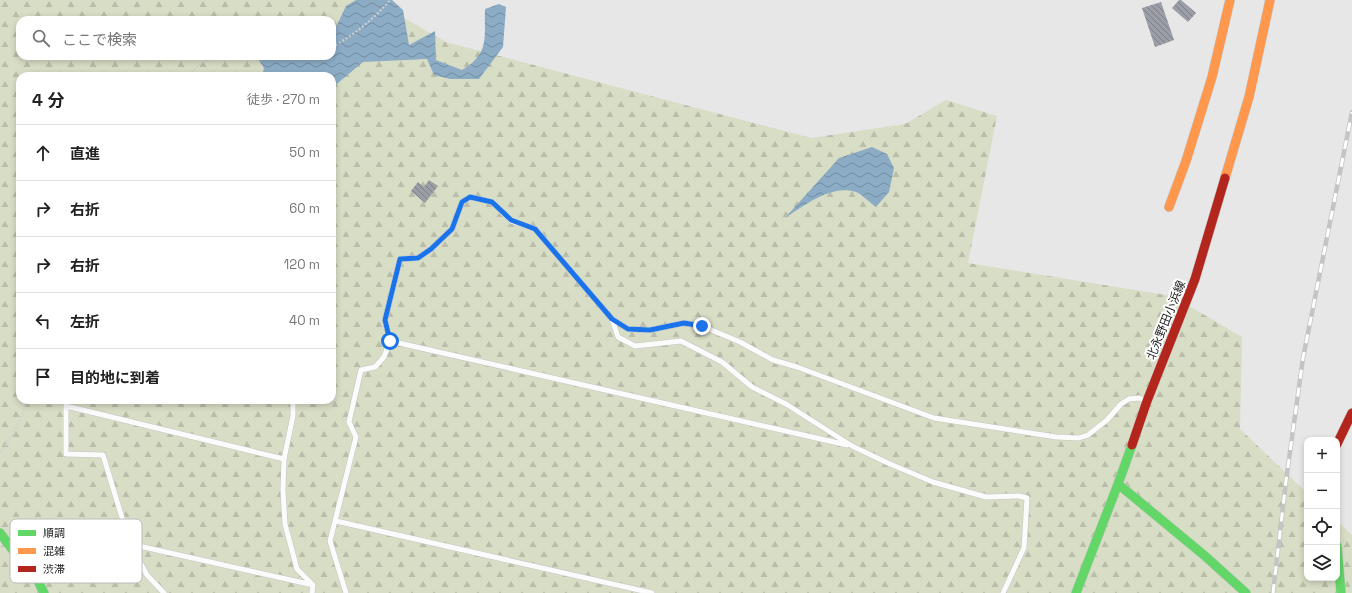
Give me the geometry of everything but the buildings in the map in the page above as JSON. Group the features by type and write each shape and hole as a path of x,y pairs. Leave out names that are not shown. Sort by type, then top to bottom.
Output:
{"main road":[{"path":"1169,207 1186,161 1212,78 1230,0"},
{"name":"北永野田小浜線","path":"1076,593 1118,484 1147,401 1196,279 1249,97 1270,0"},
{"path":"1340,437 1348,418 1352,413"},
{"path":"1118,484 1205,556 1246,593"},
{"path":"0,533 10,546"},
{"path":"1340,581 1341,593"},
{"path":"39,583 44,593"}],"lane":[{"path":"346,593 330,541 356,437 349,422 361,370 375,367 384,357 390,341 385,320 400,259 418,258 431,249 452,229 462,202 470,197 492,202 511,220 535,229 612,319 628,329 650,330 684,323 702,326 740,342 773,360 797,367 934,418 1056,438 1079,438 1088,435 1106,420 1121,404 1129,399 1139,398 1147,401"},
{"path":"612,319 618,337 635,346 681,341 722,362 752,387 786,404 852,446 890,464 933,482 986,497 1019,496 1027,498 1024,548 1003,593"},
{"path":"390,341 852,446"},
{"path":"293,404 293,416 284,459 283,490 285,524 297,569 313,584"},
{"path":"122,519 103,455 66,454 66,406 284,459"},
{"path":"336,521 652,593"},
{"path":"142,547 313,584"},
{"path":"142,566 147,575 164,593"},
{"path":"312,593 313,584"}],"path":[{"path":"336,45 352,35 382,10 390,0"},
{"path":"192,72 198,65 208,60"},
{"path":"0,452 10,440 22,418 26,404"}],"green space":[{"path":"0,0 373,0 446,42 811,138 905,124 946,100 997,116 968,263 1172,296 1242,337 1240,429 1304,490 1304,581 1340,581 1340,524 1352,535 1352,593 0,593"}],"water":[{"path":"356,0 392,0 403,10 409,45 435,31 436,60 462,70 471,64 477,57 484,44 485,9 499,4 506,7 503,47 479,79 450,79 434,75 427,59 363,62 336,85 336,72 263,72 264,68 259,60 336,60 336,27 346,6"},
{"path":"872,147 887,154 894,168 889,192 876,207 856,192 847,190 837,191 809,202 785,218 839,158"}],"railway":[{"path":"1273,593 1286,481 1303,358 1352,112"}],"traffic: fast":[{"path":"1076,593 1132,445"},
{"path":"1118,484 1205,556 1246,593"},
{"path":"0,533 10,546"},
{"path":"1340,581 1341,593"},
{"path":"39,583 44,593"}],"traffic: slow":[{"path":"1169,207 1186,161 1212,77 1230,0"},
{"path":"1225,178 1249,97 1270,0"}],"traffic: jam":[{"path":"1132,445 1147,401 1195,279 1225,178"},
{"path":"1340,438 1352,413"}],"route":[{"path":"390,341 385,320 400,259 418,258 431,249 452,229 462,202 470,197 492,202 511,220 535,229 612,319 628,329 650,330 684,323 702,326"}]}
